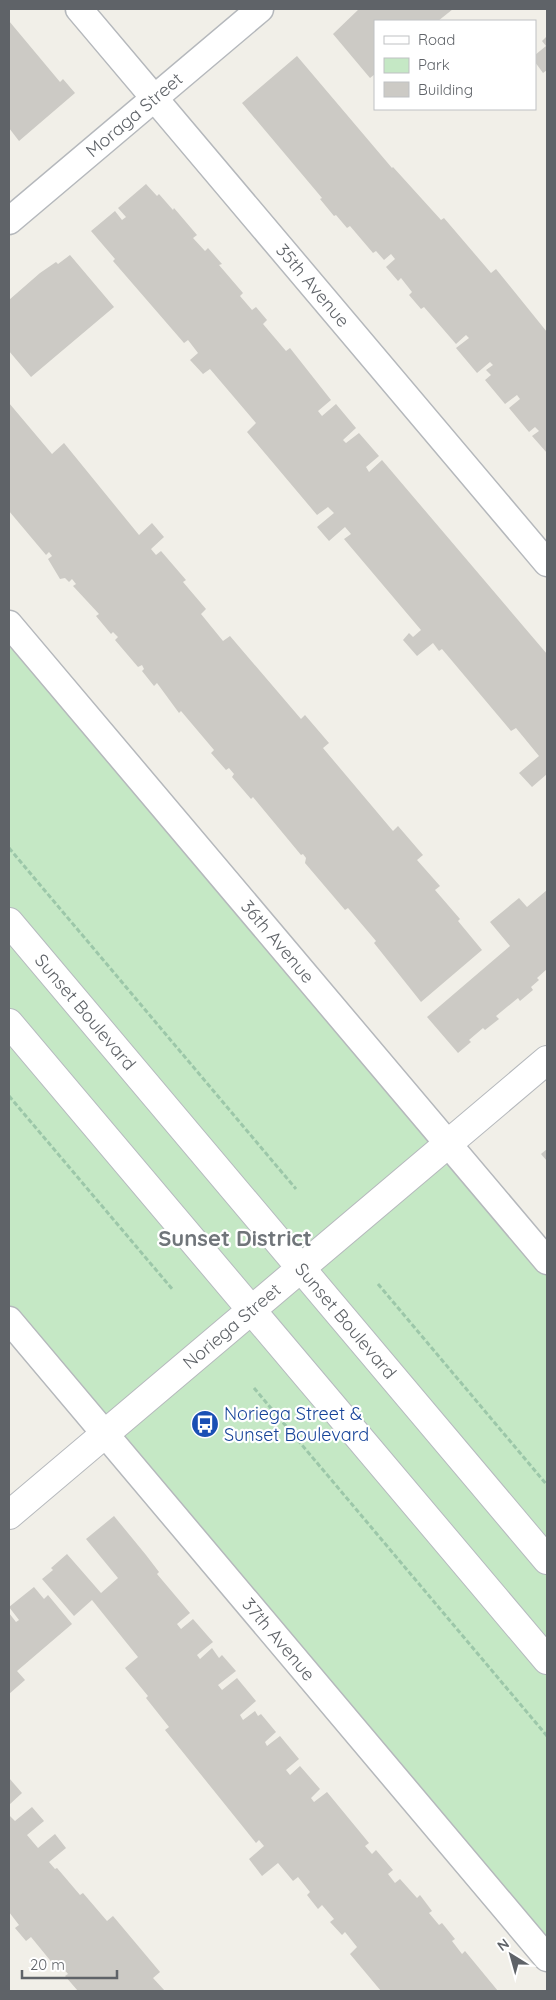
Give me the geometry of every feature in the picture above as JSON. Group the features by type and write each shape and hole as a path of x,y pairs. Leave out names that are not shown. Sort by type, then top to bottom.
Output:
{"main road":[{"name":"Sunset Boulevard","path":"9,922 547,1560"},
{"path":"9,1023 547,1660"},
{"name":"Noriega Street","path":"9,1515 547,1060"}],"street":[{"name":"35th Avenue","path":"79,9 547,563"},
{"name":"Moraga Street","path":"9,221 260,9"},
{"name":"36th Avenue","path":"9,624 547,1261"},
{"name":"37th Avenue","path":"9,1320 547,1958"}],"path":[{"path":"9,848 296,1189"},
{"path":"9,1096 173,1290"},
{"path":"378,1284 547,1485"},
{"path":"254,1388 547,1736"}],"green space":[{"path":"9,624 547,1261 547,1958 9,1320"}],"building":[{"path":"359,9 453,9 439,20 374,20 374,75 370,78 333,34"},
{"path":"9,21 60,82 63,79 75,93 19,141 9,128"},
{"path":"547,36 547,70 543,73 536,63 536,54 546,46 542,41"},
{"path":"297,56 392,168 441,220 444,218 491,273 496,269 547,332 547,453 532,436 539,431 535,427 529,432 509,408 520,399 517,395 505,404 485,380 491,375 486,370 493,365 490,362 477,373 456,348 469,338 466,335 456,344 424,307 421,309 409,295 412,292 401,278 398,281 386,267 395,259 391,254 384,260 376,251 373,253 350,226 347,228 336,215 334,216 320,199 322,198 242,103"},
{"path":"146,184 157,196 159,194 173,210 174,208 197,235 193,238 205,251 208,248 222,264 219,265 243,293 240,296 252,310 256,307 267,320 263,324 286,351 290,348 331,400 318,411 322,416 336,404 356,428 343,440 346,443 359,433 379,456 366,467 369,472 382,460 547,654 547,774 532,787 519,773 539,756 516,728 511,731 442,649 439,651 433,643 417,656 403,640 409,633 413,637 421,630 344,539 351,534 345,527 329,541 317,527 334,513 328,507 317,515 247,432 256,423 210,369 203,374 190,360 198,353 188,340 184,343 113,261 115,259 91,231 115,211 122,220 126,217 118,208"},
{"path":"70,255 114,307 31,377 9,351 9,300 40,273 56,262 58,264"},
{"path":"9,403 52,454 64,443 139,535 152,523 164,537 151,549 156,555 161,551 186,580 183,582 206,609 201,614 223,641 230,636 301,719 305,715 329,743 323,748 393,831 398,826 423,855 417,860 440,886 435,890 460,919 458,921 482,950 421,1002 374,943 376,941 348,908 345,910 305,863 306,858 303,854 301,855 253,797 251,799 232,777 234,774 229,768 226,770 211,753 214,750 181,711 179,713 157,683 154,686 142,671 144,669 142,665 138,667 115,640 118,637 113,632 111,634 96,616 99,614 73,586 76,584 72,579 69,582 65,578 60,579 48,559 52,556 49,552 46,555 9,511"},
{"path":"547,890 547,969 531,987 533,990 520,1001 518,998 496,1016 499,1019 485,1030 483,1028 458,1053 427,1017 510,946 490,922 519,898 527,907"},
{"path":"547,1149 547,1161 541,1154"},
{"path":"114,1516 159,1572 157,1574 190,1613 177,1624 181,1629 193,1619 213,1642 197,1655 200,1659 212,1648 219,1658 222,1655 236,1671 218,1685 222,1690 237,1678 256,1701 240,1715 243,1720 255,1711 258,1716 261,1714 276,1732 265,1742 267,1746 280,1736 299,1759 286,1770 290,1775 300,1766 320,1789 311,1798 314,1802 327,1792 369,1843 365,1846 372,1854 376,1850 393,1870 388,1874 395,1883 400,1879 417,1898 420,1895 432,1911 429,1913 439,1925 442,1923 455,1939 452,1941 462,1954 465,1951 498,1991 381,1991 350,1954 357,1947 345,1932 342,1935 330,1922 334,1919 322,1905 318,1909 307,1895 310,1892 298,1877 293,1881 278,1863 262,1876 249,1859 264,1846 259,1840 256,1843 165,1730 169,1727 146,1698 148,1696 125,1668 138,1657 92,1600 74,1616 42,1579 67,1554 101,1593 118,1578 86,1539"},
{"path":"34,1587 44,1599 48,1595 72,1624 17,1671 25,1680 9,1694 9,1613 16,1622 19,1620 9,1607"},
{"path":"9,1778 22,1793 9,1805"},
{"path":"32,1807 44,1821 27,1835 38,1848 55,1834 66,1848 49,1862 55,1869 57,1868 80,1895 83,1893 107,1921 113,1916 160,1972 153,1978 165,1991 78,1991 65,1976 68,1974 58,1962 54,1965 31,1937 26,1941 15,1928 19,1925 9,1912 9,1815 15,1821"}],"place":[{"name":"Noriega Street & Sunset Boulevard","path":"205,1424"}],"district":[{"name":"Sunset District","path":"235,1238"}]}
